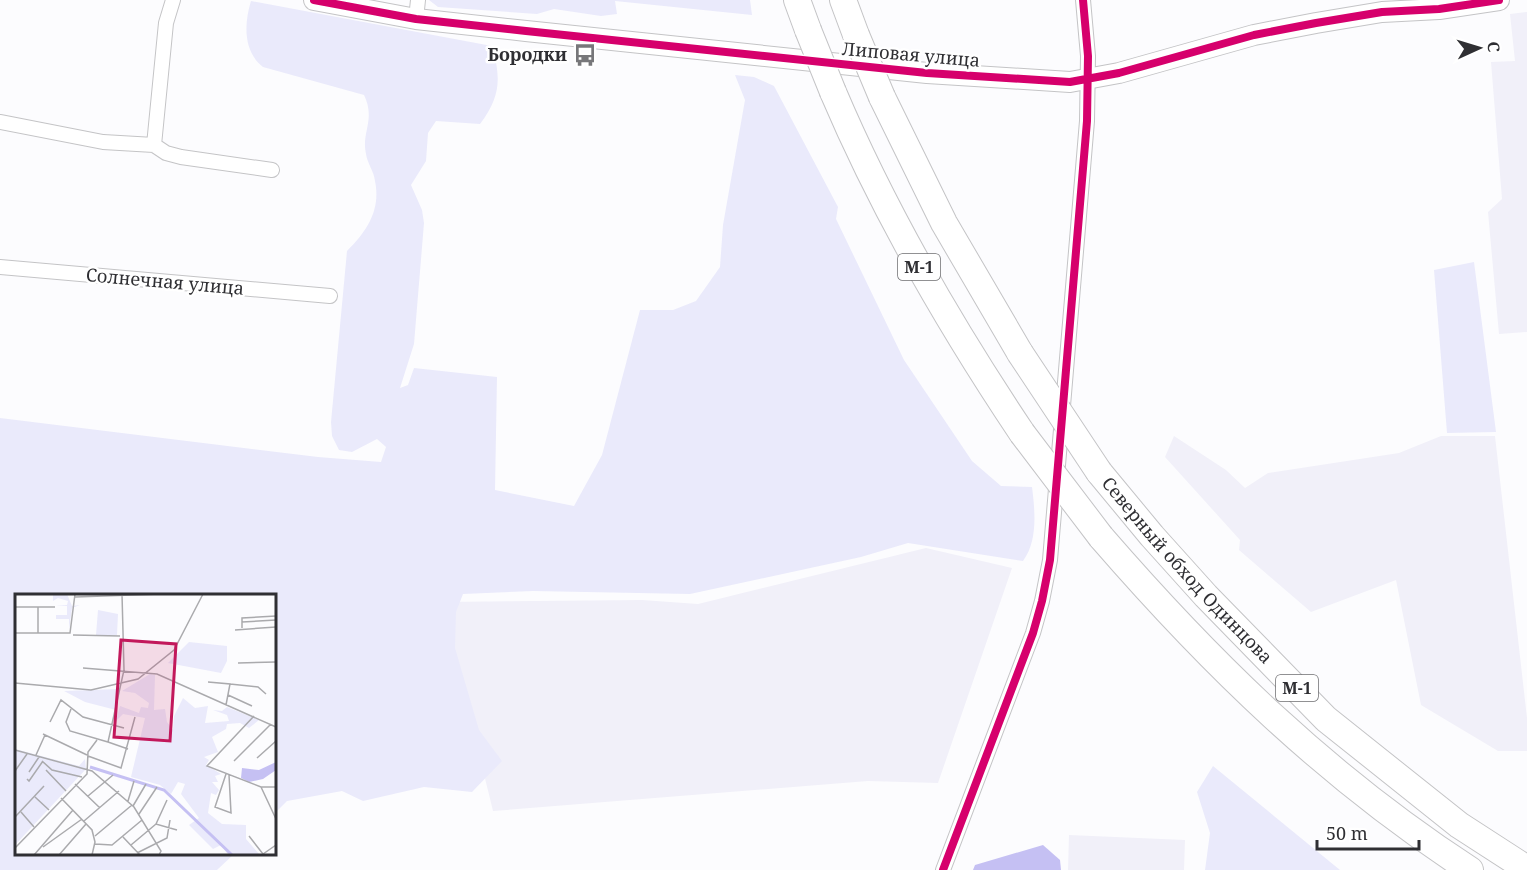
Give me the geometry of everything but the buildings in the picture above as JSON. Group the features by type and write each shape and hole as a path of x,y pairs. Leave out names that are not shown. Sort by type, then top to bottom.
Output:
{"highway":[{"name":"М-1","path":"797,0 833,92 875,184 938,301 1022,433 1101,537 1170,617 1250,698 1332,771 1433,846 1470,870"},
{"name":"Северный обход Одинцова","path":"843,0 882,97 949,232 1020,353 1099,472 1190,579 1326,719 1459,825 1527,869"}],"street":[{"path":"154,145 166,23 173,0"},
{"name":"Липовая улица","path":"314,0 417,9 927,73 1087,81 1254,35 1382,12 1439,9 1499,0"},
{"path":"943,870 1033,633 1048,570 1086,133 1088,57 1083,0"},
{"path":"1,122 103,142 154,145 166,153 182,157 272,170"},
{"name":"Солнечная улица","path":"0,267 330,297"}],"shaded area":[{"path":"429,0 750,0 752,15 615,1 617,14 601,16 554,9 537,14 438,7"},
{"path":"251,1 492,46 498,77 495,95 487,114 480,124 436,121 428,133 426,161 411,185 422,210 424,223 414,344 400,388 408,385 414,368 497,377 495,490 574,506 602,455 640,310 673,310 696,301 720,267 723,225 745,100 735,75 754,77 774,86 838,207 836,219 904,360 972,461 1001,486 1032,487 1033,535 1023,561 908,543 861,557 690,594 533,591 463,594 456,612 455,648 479,730 502,761 472,792 424,787 363,801 342,791 287,801 276,812 276,594 15,594 15,855 233,855 217,870 0,870 0,418 318,457 381,462 386,447 377,439 352,452 339,450 332,436 331,422 347,251 366,228 376,201 374,177 365,146 369,119 367,104 364,95 263,67 256,61 249,45 247,19"},
{"path":"1527,12 1527,332 1499,334 1488,212 1502,199 1491,62 1515,61 1510,14"},
{"path":"1474,262 1496,432 1447,433 1434,270"},
{"path":"1174,436 1226,470 1245,488 1268,473 1399,453 1441,436 1495,436 1527,718 1527,751 1498,751 1421,705 1396,580 1311,612 1239,550 1240,540 1165,457"},
{"path":"926,548 1012,568 938,783 868,781 493,811 442,602 642,600 698,604"},
{"path":"1213,766 1340,870 1205,870 1210,833 1197,792"},
{"path":"1069,835 1185,840 1184,870 1068,870"},
{"path":"1043,845 1060,860 1061,870 973,870 975,865"}],"cycle path":[{"path":"314,0 416,19 526,31 927,73 1070,82 1119,73 1254,35 1316,23 1382,12 1439,9 1499,0"},
{"path":"943,870 1033,633 1050,560 1087,121 1088,56 1083,0"}],"place":[{"name":"Бородки","path":"585,55"}]}
